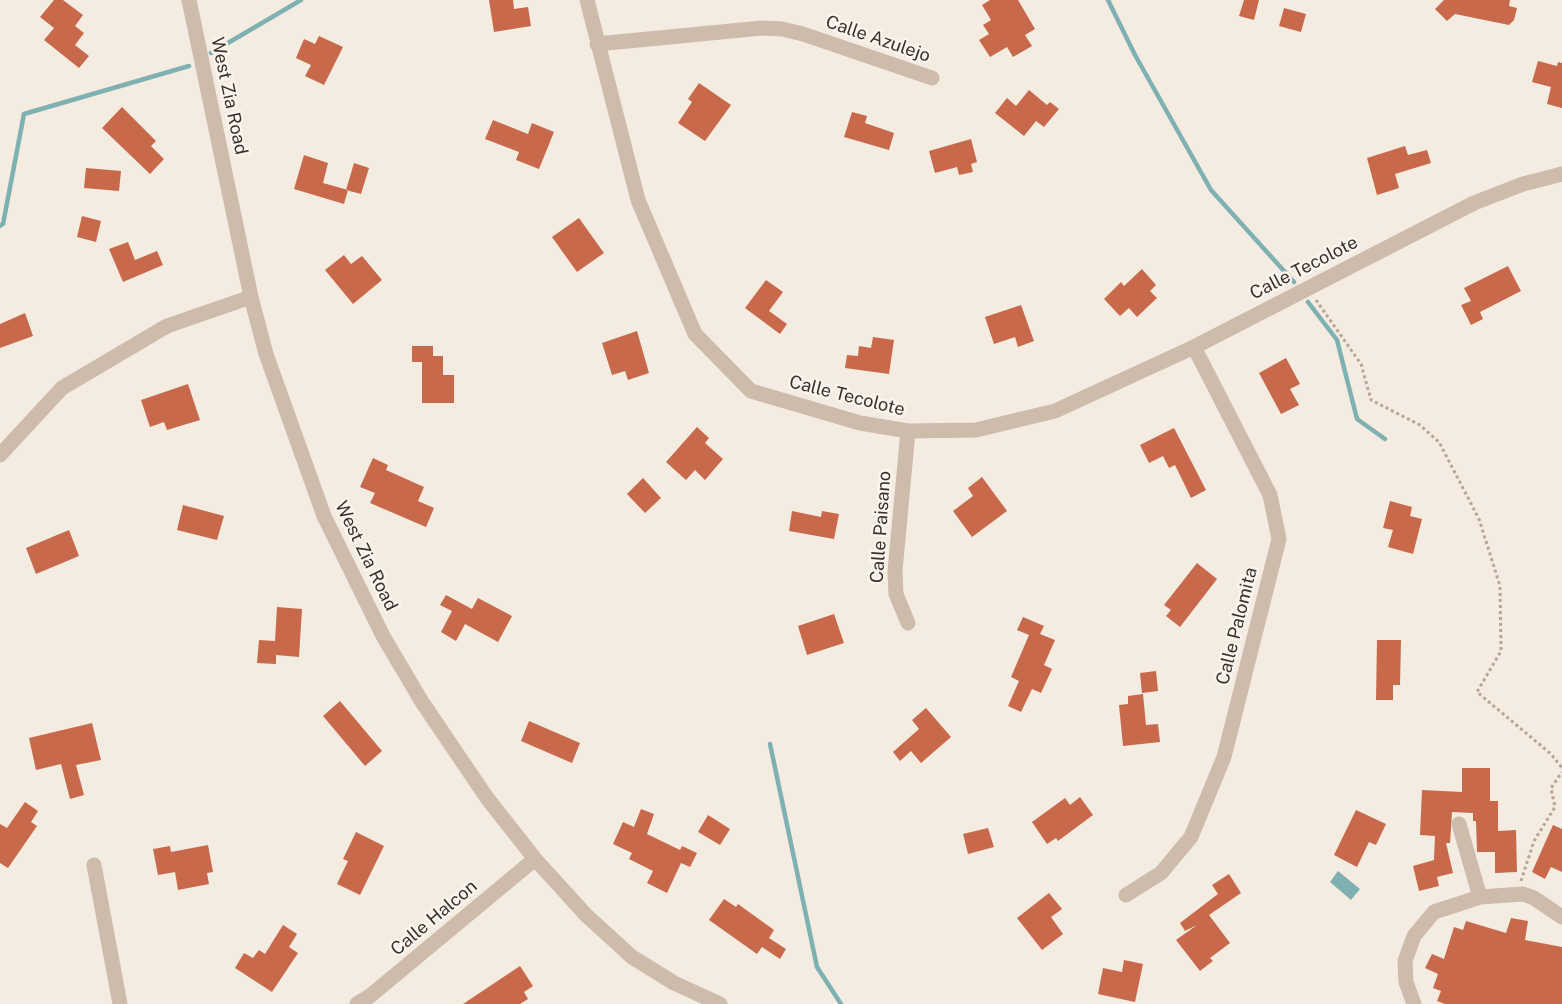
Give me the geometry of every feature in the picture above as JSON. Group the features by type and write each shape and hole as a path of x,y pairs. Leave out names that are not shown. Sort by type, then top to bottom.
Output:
{"street":[{"name":"West Zia Road","path":"189,0 251,297 266,354 324,516 348,569 383,636 422,702 487,798 535,859 586,915 626,952 674,983 720,1004"},
{"name":"Calle Tecolote","path":"587,0 638,200 695,334 751,391 860,423 908,431 976,430 1055,411 1194,347 1473,203 1523,184 1562,174"},
{"name":"Calle Azulejo","path":"597,44 762,28 782,29 932,78"},
{"path":"0,455 62,387 166,326 251,297"},
{"name":"Calle Palomita","path":"1126,895 1161,873 1191,837 1224,757 1279,539 1270,495 1194,347"},
{"name":"Calle Paisano","path":"908,431 895,571 896,594 908,623"},
{"path":"1459,825 1480,897"},
{"name":"Calle Halcon","path":"357,1004 370,996 535,859"},
{"path":"94,865 120,1004"},
{"path":"1414,1004 1404,969 1414,936 1434,912 1480,897 1517,894 1534,898 1562,917"}],"path":[{"path":"1308,288 1361,364 1371,400 1420,425 1439,442 1479,519 1500,586 1501,651 1477,692 1551,754 1562,770 1551,788 1555,807 1534,841 1517,894"}],"water":[{"path":"1338,871 1360,889 1351,900 1330,882"}],"building":[{"path":"54,0 63,0 83,15 75,26 84,33 75,45 89,56 79,68 44,40 54,28 40,17"},
{"path":"489,0 513,0 514,9 528,7 531,26 494,32"},
{"path":"990,0 1018,0 1035,29 1025,35 1032,46 1013,57 1007,47 990,57 979,40 989,34 983,25 991,20 982,5"},
{"path":"1244,0 1259,0 1254,20 1239,16"},
{"path":"1444,0 1510,0 1509,6 1517,8 1514,20 1509,25 1455,14 1447,21 1435,9"},
{"path":"1284,8 1306,14 1301,32 1279,26"},
{"path":"319,36 343,47 324,85 305,76 311,65 296,58 304,39 315,44"},
{"path":"1538,61 1557,66 1558,62 1562,63 1562,108 1547,104 1551,87 1532,82"},
{"path":"699,83 731,105 705,141 678,123 692,102 688,99"},
{"path":"1029,90 1047,105 1050,102 1059,109 1044,127 1036,121 1024,136 995,113 1007,98 1016,106"},
{"path":"122,107 156,141 151,146 164,159 150,174 102,128"},
{"path":"852,112 867,116 865,123 894,133 889,150 844,137"},
{"path":"493,120 528,134 532,123 554,132 539,169 516,160 519,152 485,139"},
{"path":"971,139 977,162 971,164 973,172 959,175 957,167 935,173 929,151"},
{"path":"1405,146 1408,155 1427,150 1431,163 1395,174 1399,188 1377,195 1367,158"},
{"path":"304,155 328,163 323,183 348,190 344,204 294,189"},
{"path":"354,163 369,168 361,194 346,190"},
{"path":"86,168 121,171 119,191 84,188"},
{"path":"82,216 101,221 96,242 77,237"},
{"path":"579,218 604,253 577,272 552,237"},
{"path":"128,242 135,260 157,251 163,265 123,282 109,249"},
{"path":"344,255 351,264 362,256 382,280 353,304 325,270"},
{"path":"1508,266 1521,291 1480,312 1483,319 1471,325 1461,305 1471,301 1464,288"},
{"path":"1142,269 1156,285 1150,291 1157,298 1137,317 1129,308 1120,316 1104,299 1121,282 1124,286"},
{"path":"766,280 783,292 769,311 787,324 780,334 745,308"},
{"path":"1021,305 1034,341 1018,347 1015,337 994,344 985,317"},
{"path":"25,313 33,336 0,348 0,324"},
{"path":"637,331 649,373 628,380 625,371 612,375 602,343"},
{"path":"873,337 894,340 889,374 845,368 847,355 858,356 859,346 871,348"},
{"path":"412,346 433,346 433,356 443,356 443,375 454,375 454,403 422,403 422,362 412,362"},
{"path":"1286,358 1300,384 1290,389 1299,405 1281,414 1259,373"},
{"path":"188,384 200,420 167,430 164,422 150,427 141,400"},
{"path":"697,427 709,438 705,443 723,459 705,480 695,470 686,480 666,462"},
{"path":"1174,428 1206,490 1191,498 1175,465 1169,468 1163,456 1149,463 1140,445"},
{"path":"373,458 388,465 386,470 424,487 418,501 434,508 426,527 370,503 375,493 360,487"},
{"path":"982,477 1007,511 972,537 953,511 973,496 968,488"},
{"path":"643,478 661,498 645,513 627,494"},
{"path":"1390,501 1412,507 1410,516 1422,519 1413,554 1388,547 1393,530 1383,528"},
{"path":"183,505 224,516 217,540 177,530"},
{"path":"792,511 821,517 822,511 839,514 834,539 789,531"},
{"path":"69,530 79,556 36,574 26,548"},
{"path":"1197,563 1217,579 1180,627 1166,616 1171,610 1164,605"},
{"path":"446,595 472,609 478,598 512,616 498,642 465,624 456,641 441,632 452,611 440,605"},
{"path":"277,607 302,609 299,657 276,655 276,664 257,663 259,640 275,641"},
{"path":"834,614 844,643 807,655 798,626"},
{"path":"1023,617 1044,626 1040,634 1055,640 1044,665 1052,669 1041,693 1032,689 1021,712 1008,706 1019,681 1011,677 1029,635 1017,630"},
{"path":"1377,640 1401,640 1400,685 1393,685 1393,700 1376,700"},
{"path":"1156,671 1158,691 1142,693 1140,673"},
{"path":"1143,694 1146,725 1158,724 1160,742 1123,746 1119,705 1128,704 1128,696"},
{"path":"340,701 382,751 365,766 323,716"},
{"path":"926,708 951,737 921,763 911,751 900,761 893,752 919,729 912,720"},
{"path":"529,721 580,743 572,763 521,741"},
{"path":"92,723 101,760 76,765 84,795 70,799 61,764 36,770 29,738"},
{"path":"1462,768 1490,768 1490,801 1498,801 1498,831 1516,830 1517,872 1495,873 1495,852 1477,852 1476,821 1473,821 1473,813 1452,812 1450,843 1446,843 1453,873 1437,877 1439,886 1419,891 1413,866 1434,860 1435,836 1420,835 1422,790 1462,792"},
{"path":"1080,797 1093,815 1058,841 1056,838 1047,844 1032,822 1065,798 1070,805"},
{"path":"25,802 38,811 31,822 37,826 8,868 0,863 0,824 7,828"},
{"path":"641,809 654,814 647,834 680,850 682,846 697,853 690,867 681,863 667,893 647,883 653,871 629,859 632,853 613,844 623,822 634,827"},
{"path":"1356,810 1386,824 1376,845 1369,842 1357,867 1334,855"},
{"path":"708,815 730,829 720,845 698,832"},
{"path":"1553,825 1562,829 1562,872 1551,867 1545,879 1532,872"},
{"path":"988,828 994,847 968,854 963,834"},
{"path":"356,832 384,846 360,895 337,884 348,861 343,859"},
{"path":"208,845 213,872 207,873 209,884 178,890 175,872 158,875 153,849 170,846 171,852"},
{"path":"1229,874 1241,893 1209,915 1230,943 1210,958 1213,961 1200,971 1176,940 1197,925 1185,931 1180,923 1218,894 1212,885"},
{"path":"1049,893 1062,909 1051,917 1063,934 1042,950 1017,918"},
{"path":"724,899 736,907 738,904 774,930 769,938 786,949 780,959 762,947 757,954 709,920"},
{"path":"1511,918 1528,921 1525,940 1562,947 1562,1004 1445,1004 1437,1001 1441,991 1433,988 1438,974 1425,968 1432,954 1444,959 1454,927 1463,930 1466,921 1506,933"},
{"path":"283,925 297,934 289,947 298,953 272,992 235,968 244,953 253,958 259,950 265,954"},
{"path":"1124,960 1143,964 1135,1002 1098,994 1103,968 1122,972"},
{"path":"520,966 533,986 524,992 528,999 520,1004 463,1004"}],"waterway":[{"path":"211,53 301,0"},
{"path":"1108,0 1135,55 1211,190 1294,282"},
{"path":"0,226 3,224 24,114 189,66"},
{"path":"1308,302 1337,340 1357,419 1385,439"},
{"path":"770,744 817,967 841,1004"}]}
